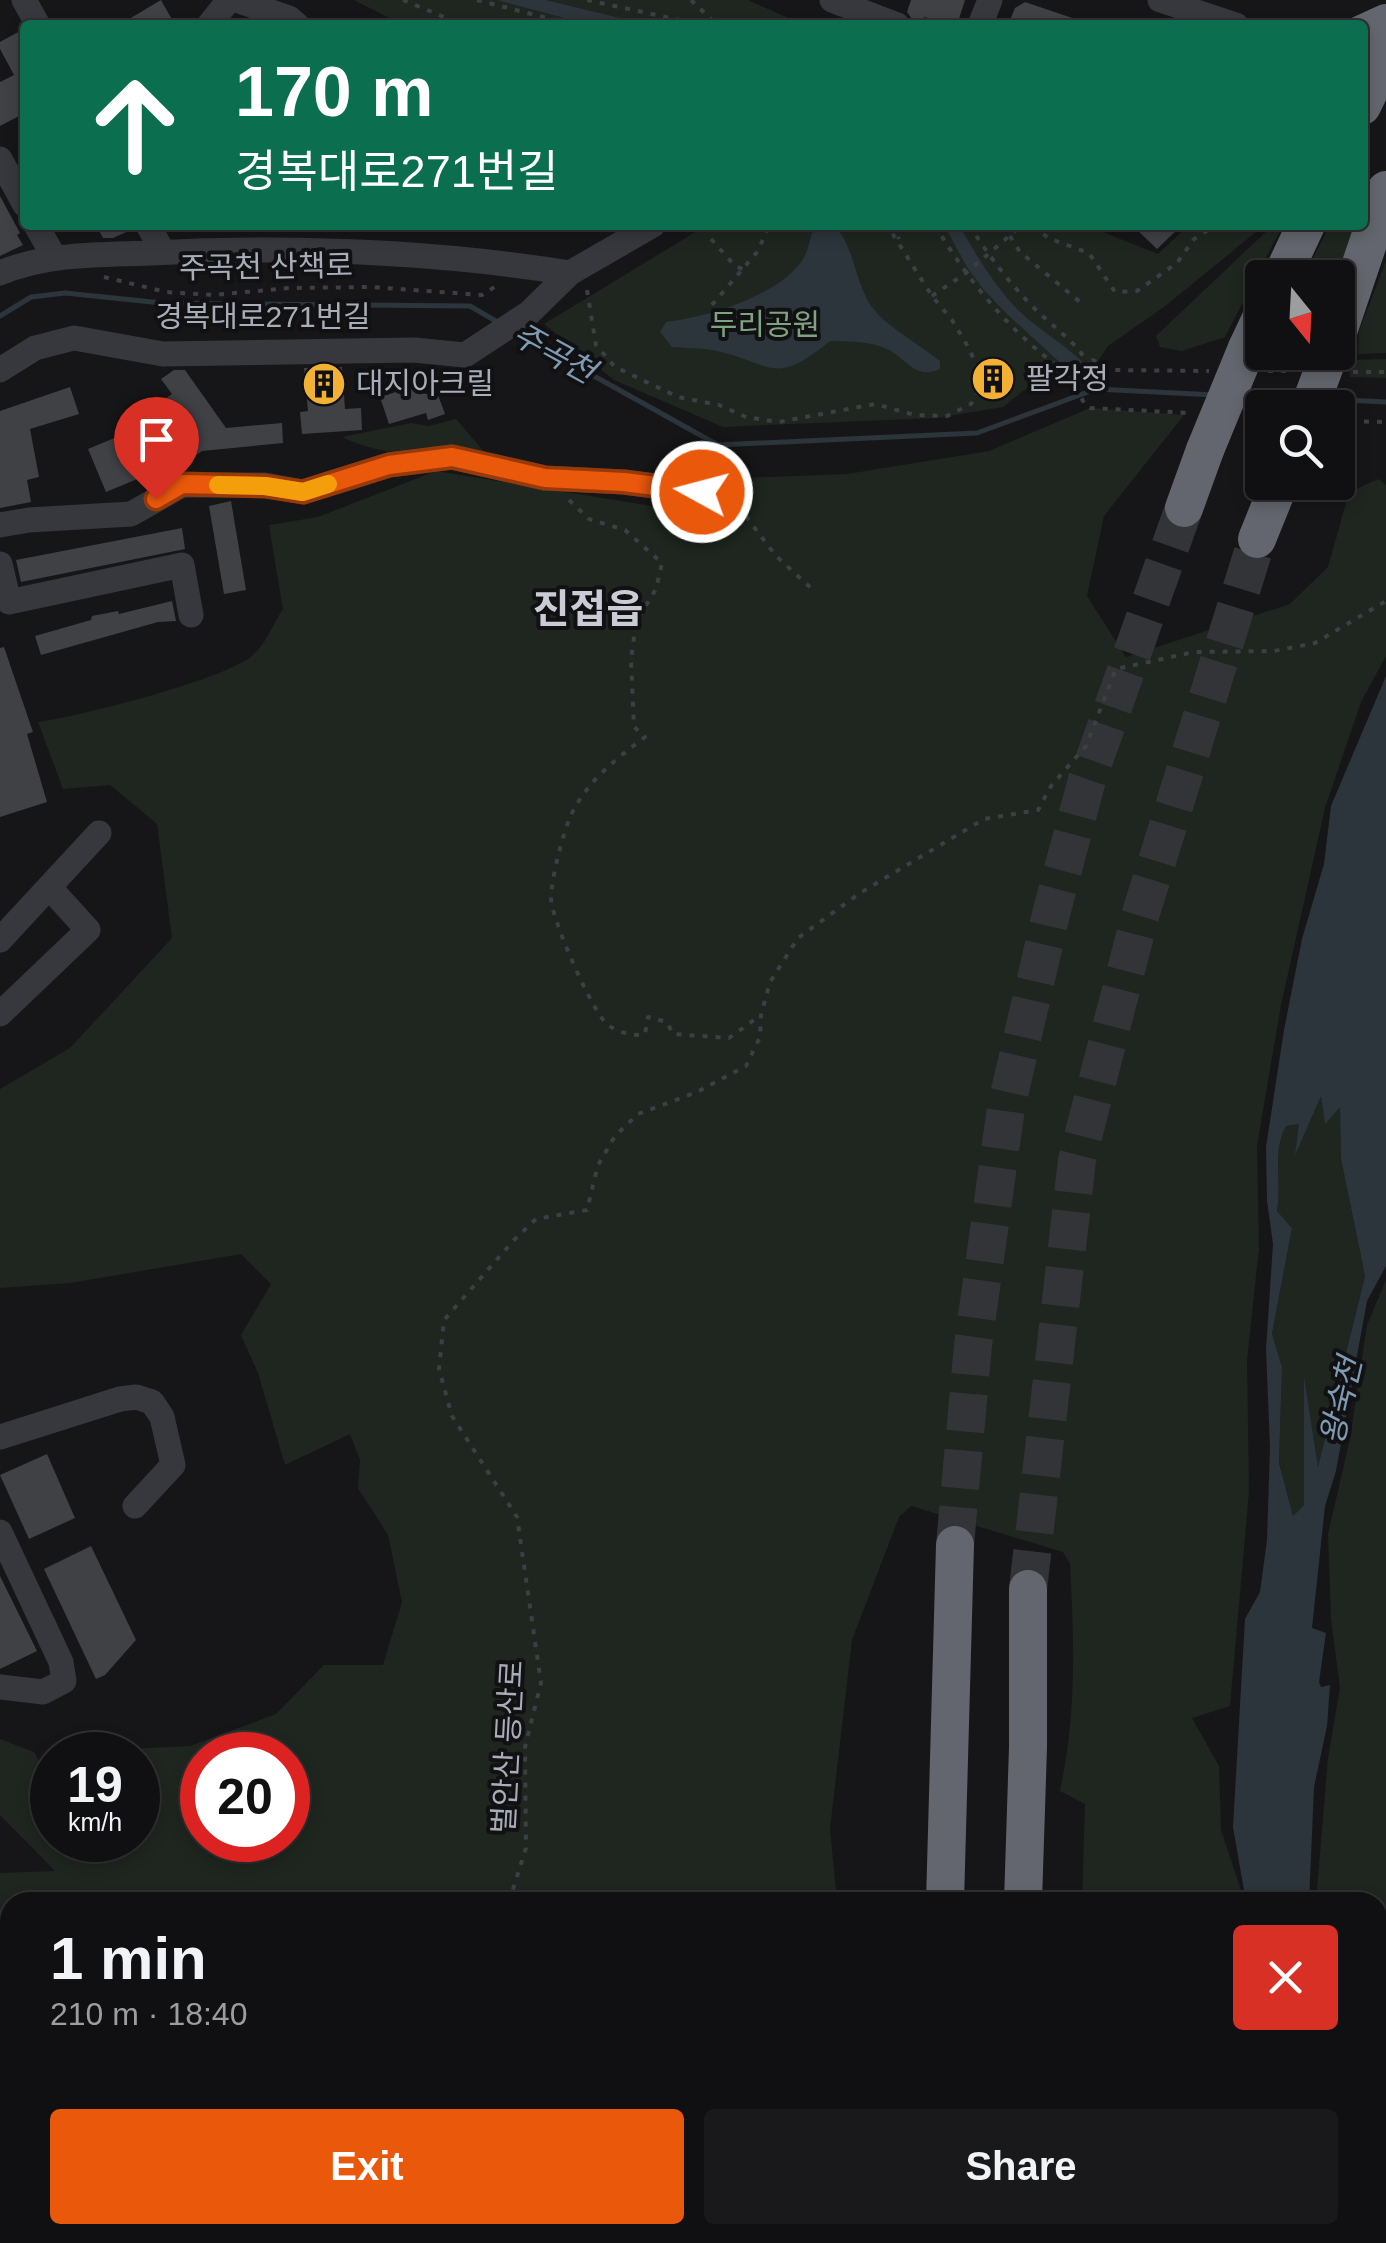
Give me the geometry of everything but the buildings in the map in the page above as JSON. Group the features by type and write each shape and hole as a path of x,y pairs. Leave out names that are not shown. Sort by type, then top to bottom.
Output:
{"highway":[{"path":"1368,91 1378,67"},
{"path":"1355,283 1383,203"},
{"path":"1289,260 1304,230"},
{"path":"1184,508 1205,432 1245,352"},
{"path":"1257,538 1273,500"},
{"path":"946,1892 955,1545"},
{"path":"1022,1892 1028,1589"}],"street":[{"path":"215,20 233,0 291,20"},
{"path":"832,0 883,20"},
{"path":"1160,0 1221,20"},
{"path":"0,159 20,195"},
{"path":"39,230 54,257"},
{"path":"151,230 163,252"},
{"path":"0,273 54,257 324,250 576,269 644,230"},
{"name":"경복대로271번길","path":"0,370 36,348 74,338 163,354 414,350 465,356 528,313 576,269"},
{"path":"0,525 131,514 182,484 265,486 303,492 389,465 452,457 545,478 624,482 702,492 726,490"},
{"path":"0,564 9,602 182,565 191,615"},
{"path":"0,940 99,832"},
{"path":"0,1014 88,930 49,887"},
{"path":"0,1437 120,1399 136,1397 152,1402 162,1417 174,1465 135,1506"},
{"path":"0,1532 61,1662 64,1680 43,1692 0,1687"}],"path":[{"path":"403,0 451,20"},
{"path":"477,0 555,20"},
{"path":"587,0 680,20"},
{"path":"691,0 712,20"},
{"path":"712,305 745,269 767,230"},
{"path":"576,269 596,346 615,366 678,397 768,421 796,420 876,404 915,415 947,416 971,404 978,393 980,374 961,335 932,296 893,230"},
{"path":"939,230 966,273 1002,317 1070,375 1084,405 1205,432"},
{"path":"972,230 1019,292 1078,346 1087,364 1070,375"},
{"path":"1006,230 1020,252 1080,302"},
{"path":"932,296 966,273 1015,230"},
{"path":"1039,230 1048,238 1089,253 1114,292 1137,291 1177,264 1194,239 1208,230"},
{"path":"711,238 735,266 745,269"},
{"name":"주곡천 산책로","path":"102,276 166,292 214,294 372,287 482,295 529,266"},
{"path":"1355,421 1386,422"},
{"path":"545,478 590,519 625,530 662,563 656,589 636,622 631,660 634,728 645,737 594,778 570,817 550,900 595,1010 609,1025 634,1036 645,1034 648,1017 667,1022 673,1034 729,1038 762,1015 770,982 798,938 860,893 984,819 1038,810 1052,786 1086,746 1116,669 1194,652 1274,651 1315,642 1386,600"},
{"path":"726,490 776,556 812,589"},
{"name":"벌안산 등산로","path":"511,1892 526,1848 525,1746 541,1683 518,1517 452,1416 438,1369 444,1320 536,1219 587,1210 598,1165 615,1136 638,1114 696,1092 746,1066 760,1037 762,1015"}],"green space":[{"path":"354,0 748,0 793,20 393,20"},
{"name":"두리공원","path":"699,230 1098,230 1158,254 1184,230 1259,230 1164,307 1108,346 1091,371 1077,378 1027,388 1003,407 937,418 723,427 614,380 544,324"},
{"path":"1268,230 1280,230 1265,260 1245,260 1245,298 1225,337 1182,351 1160,347 1156,336"},
{"path":"1327,230 1357,230 1345,260 1312,260"},
{"path":"1386,261 1386,353 1358,354 1359,331"},
{"path":"1386,359 1386,378 1350,377 1355,360"},
{"path":"1090,408 1184,415 1104,516 1087,596 1126,657 1290,604 1328,567 1347,500 1355,500 1355,489 1379,479 1386,485 1386,656 1361,702 1325,808 1281,1005 1257,1146 1259,1248 1247,1361 1249,1492 1230,1706 1192,1718 1219,1766 1221,1830 1242,1892 1082,1892 1085,1804 1060,1791 1072,1705 1070,1564 1063,1552 911,1506 899,1517 852,1640 830,1829 836,1892 0,1892 0,1873 55,1871 46,1862 160,1862 160,1747 180,1746 180,1862 310,1862 310,1732 228,1732 276,1714 324,1665 383,1665 402,1602 388,1535 358,1488 360,1460 350,1434 285,1465 258,1373 241,1335 271,1284 241,1254 70,1283 0,1288 0,1089 70,1048 172,938 157,824 110,785 63,789 38,722 150,696 214,675 253,655 283,609 269,525 318,517 436,471 676,510 711,479 847,474 989,451"},
{"path":"456,419 487,455 395,452 342,437 411,423 429,426"},
{"path":"1321,1094 1325,1123 1340,1105 1341,1159 1365,1276 1318,1468 1304,1389 1304,1505 1293,1516 1279,1463 1282,1367 1272,1334 1292,1228 1277,1211 1278,1156 1286,1126 1300,1124 1296,1150"},
{"path":"1386,1280 1386,1892 1317,1892 1328,1758 1340,1688 1331,1619 1328,1534 1350,1439 1367,1325"},
{"path":"0,1739 30,1750 30,1846 0,1815"}],"water":[{"path":"497,0 546,0 628,20 572,20"},
{"path":"838,230 848,246 863,292 876,312 940,361 940,369 924,372 882,347 837,341 830,341 795,364 772,368 712,350 672,347 660,332 666,322 743,302 780,282 805,256 812,233"},
{"path":"947,230 962,230 1009,300 1091,371 1077,378 1008,315 967,267"},
{"name":"왕숙천","path":"1386,676 1386,1266 1367,1301 1336,1471 1325,1506 1312,1628 1326,1633 1319,1682 1321,1687 1330,1685 1327,1726 1314,1787 1309,1892 1244,1892 1233,1827 1245,1619 1260,1592 1267,1540 1270,1448 1266,1349 1273,1244 1266,1147 1302,939 1324,864 1331,806","holes":["1321,1096 1325,1124 1340,1107 1341,1159 1365,1276 1318,1467 1304,1377 1304,1505 1293,1516 1279,1463 1282,1367 1272,1334 1292,1228 1277,1211 1278,1156 1286,1126 1299,1124 1295,1155"]}],"waterway":[{"name":"주곡천","path":"0,316 31,297 65,293 162,303 470,306 501,324"},
{"name":"주곡천","path":"515,332 718,445 977,433 1096,389"},
{"path":"1077,373 1096,389 1215,395"},
{"path":"1355,400 1386,402"}],"tunnel":[{"path":"955,1545 973,1345 1006,1108 1087,780 1184,508"},
{"path":"1028,1589 1077,1160 1140,916 1257,539"}],"slow traffic":[{"path":"218,485 303,492 328,484"}],"place":[{"name":"팔각정","path":"993,379"},
{"name":"대지아크릴","path":"324,384"}],"district":[{"name":"진접읍","path":"588,609"}],"route":[{"path":"156,499 182,484 265,486 303,492 389,465 452,457 545,478 624,482 702,492"}]}
